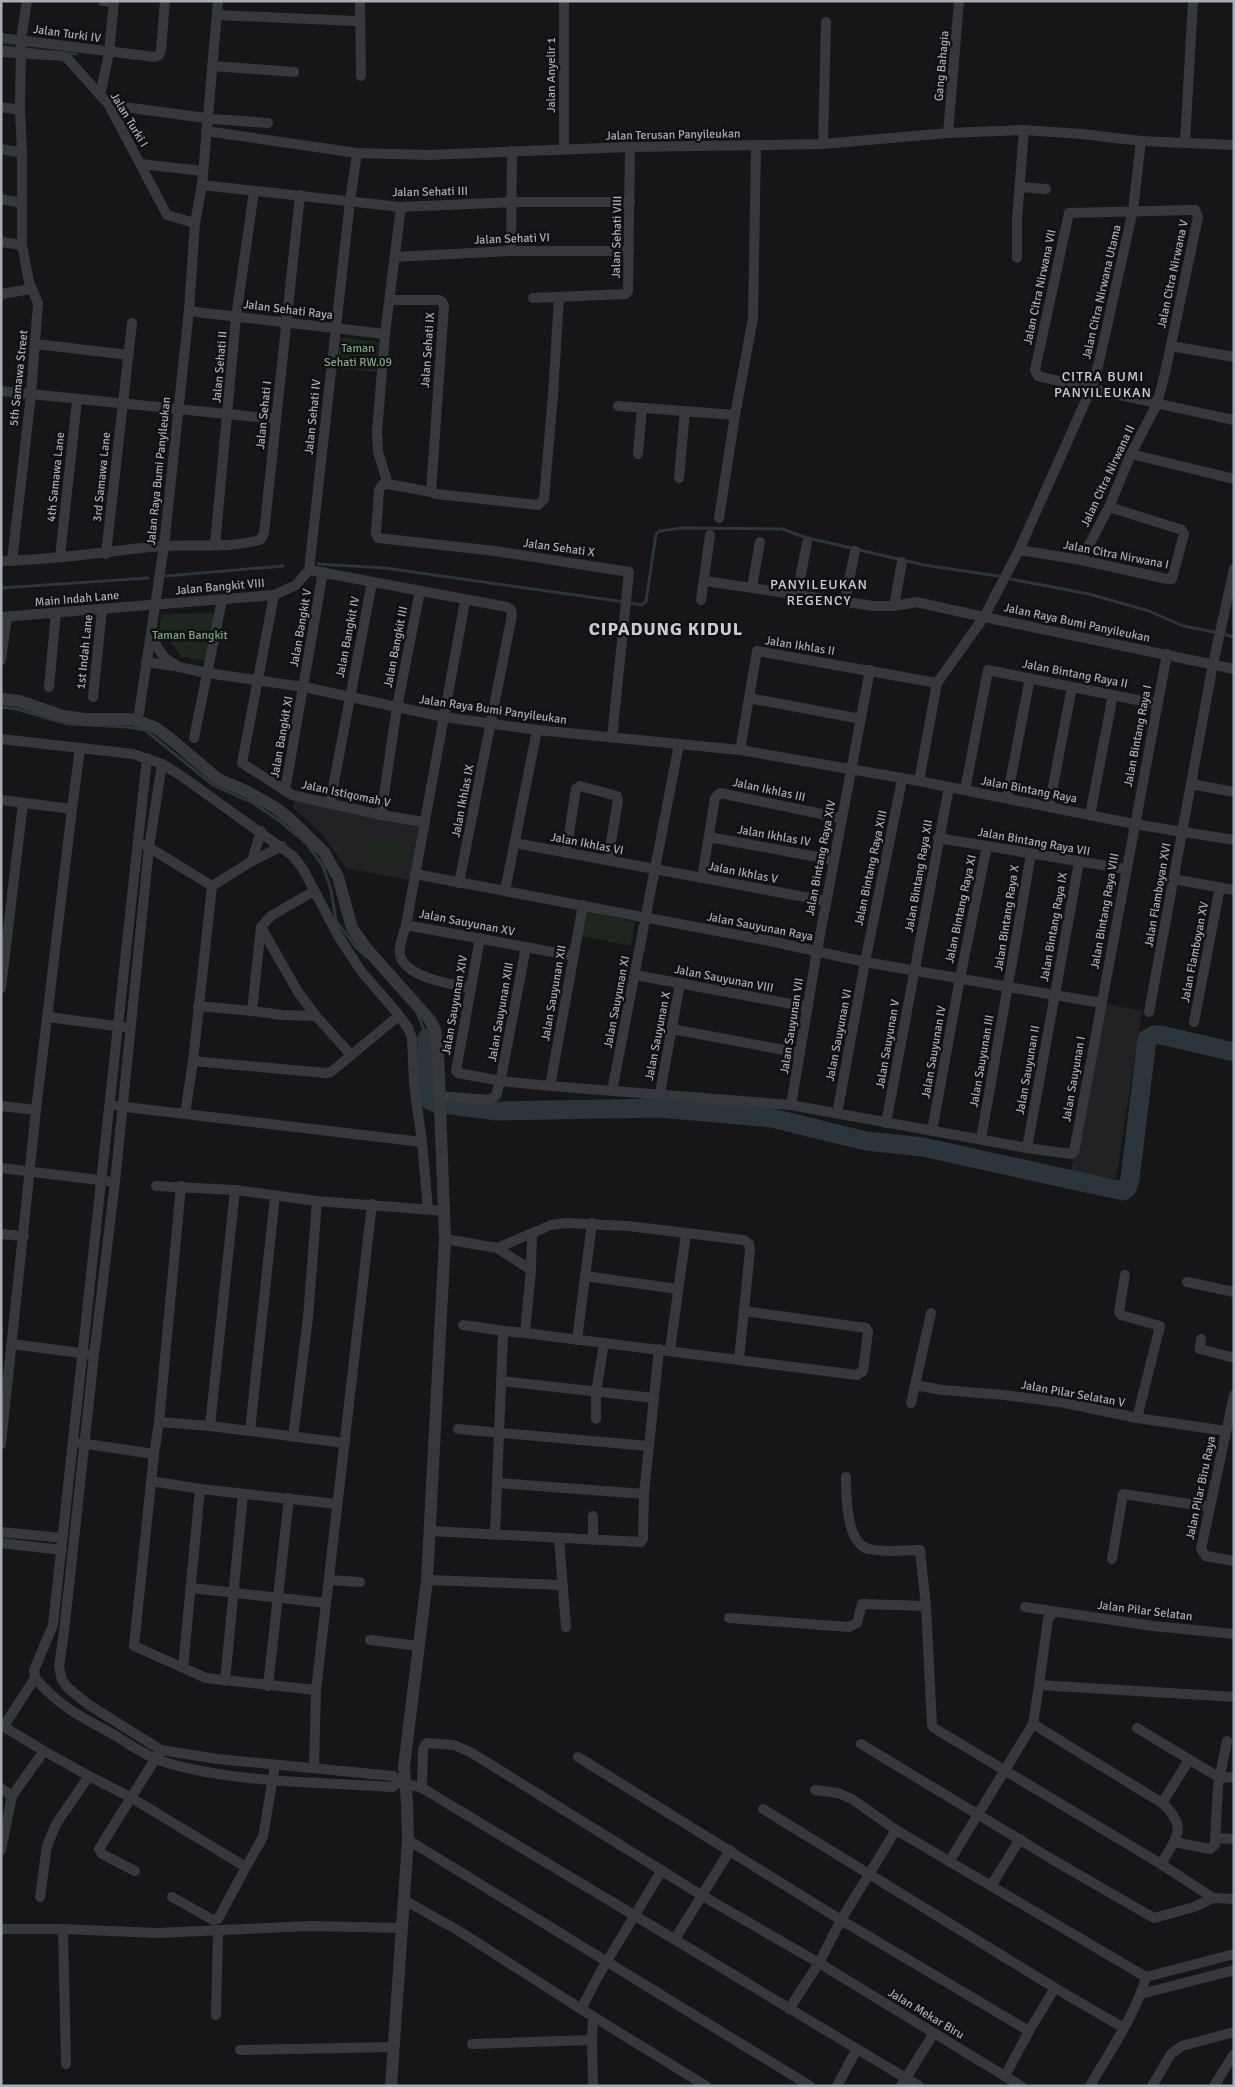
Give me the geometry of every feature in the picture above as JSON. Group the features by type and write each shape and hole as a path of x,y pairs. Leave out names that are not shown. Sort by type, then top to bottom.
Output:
{"street":[{"name":"5th Samawa Street","path":"12,561 31,395 38,303 31,289 22,245 20,110 22,47 27,1"},
{"path":"100,95 108,52 114,2 103,1"},
{"name":"Jalan Turki IV","path":"22,47 155,57 159,55 161,50 165,1"},
{"name":"Jalan Raya Bumi Panyileukan","path":"218,1 202,185 195,223 189,310 164,546 151,633 157,647 166,658 179,667 207,673 304,687 444,717 537,730 740,750 902,780 919,781"},
{"path":"360,1 362,76"},
{"name":"Jalan Anyelir 1","path":"564,1 564,149"},
{"name":"Gang Bahagia","path":"948,133 960,1"},
{"path":"1185,142 1193,1"},
{"path":"216,15 354,21"},
{"path":"823,144 826,22"},
{"path":"1,38 22,47"},
{"path":"1,52 22,47"},
{"name":"Jalan Turki I","path":"22,47 63,56 68,59 109,105 167,216 195,223"},
{"path":"212,66 294,72"},
{"path":"109,105 208,118 268,123"},
{"path":"1,107 20,110"},
{"path":"1017,258 1017,219 1024,130"},
{"name":"Jalan Terusan Panyileukan","path":"206,131 356,155 429,155 630,147 823,144 948,133 1024,130 1141,141 1234,145"},
{"name":"Jalan Citra Nirwana Utama","path":"984,617 1019,550 1091,389 1099,362 1133,210 1141,141"},
{"path":"719,518 753,318 756,146"},
{"name":"Jalan Sehati VIII","path":"533,298 626,294 628,291 630,147"},
{"path":"1,149 22,153"},
{"path":"511,251 513,202 512,151"},
{"name":"Jalan Sehati IV","path":"310,565 356,155"},
{"path":"141,164 202,171"},
{"name":"Jalan Sehati III","path":"202,185 401,207 513,202 630,202"},
{"path":"1021,187 1046,189"},
{"name":"Jalan Sehati II","path":"215,545 236,317 254,191"},
{"name":"Jalan Sehati I","path":"1,561 106,554 164,546 215,545 261,539 264,533 300,195"},
{"path":"1,199 22,204"},
{"path":"401,207 385,334 377,432 378,452 388,484 436,494 496,501 542,503 544,499 554,395 559,298"},
{"name":"Jalan Citra Nirwana VII","path":"1133,210 1072,211 1068,215 1035,370 1038,376 1234,420"},
{"name":"Jalan Citra Nirwana V","path":"1133,210 1191,210 1197,213 1198,217 1157,404"},
{"path":"1,242 22,245"},
{"name":"Jalan Sehati VI","path":"395,257 511,251 629,251"},
{"path":"1,294 31,289"},
{"name":"Jalan Sehati IX","path":"390,300 439,300 444,306 432,452 431,492"},
{"name":"Jalan Sehati Raya","path":"189,310 385,334"},
{"path":"36,344 129,352 132,323"},
{"path":"1171,346 1234,357"},
{"name":"3rd Samawa Lane","path":"106,554 129,352"},
{"path":"1,391 276,419"},
{"name":"4th Samawa Lane","path":"60,557 77,400"},
{"name":"Jalan Citra Nirwana II","path":"1080,560 1109,506 1131,454 1157,404"},
{"path":"618,406 735,416"},
{"path":"638,454 642,408"},
{"path":"679,478 685,411"},
{"path":"1131,454 1234,479"},
{"name":"Jalan Sehati X","path":"388,484 382,486 379,490 376,534 382,540 495,551 629,572 612,738"},
{"name":"Jalan Citra Nirwana I","path":"1019,550 1080,560 1172,579 1184,534 1182,530 1109,506"},
{"path":"701,600 710,535"},
{"path":"752,587 760,542"},
{"path":"797,594 807,543"},
{"path":"844,602 855,551"},
{"path":"894,606 902,562"},
{"path":"310,565 323,572 464,601 415,874"},
{"name":"Jalan Bangkit VIII","path":"155,605 274,595 296,585 310,565"},
{"name":"Jalan Flamboyan XVI","path":"1149,1012 1213,664 1234,568"},
{"name":"Jalan Bangkit V","path":"304,687 323,572"},
{"name":"Jalan Raya Bumi Panyileukan","path":"704,581 873,606 894,606 916,602 1234,669"},
{"name":"Jalan Bangkit IV","path":"330,803 372,582"},
{"name":"Jalan Bangkit III","path":"381,815 397,707 420,592"},
{"path":"258,681 274,595"},
{"path":"194,738 222,600"},
{"name":"Jalan Ikhlas IX","path":"460,882 512,615 511,610 507,607 464,601"},
{"name":"Main Indah Lane","path":"4,617 155,605"},
{"name":"1st Indah Lane","path":"93,697 102,610"},
{"path":"49,688 56,613"},
{"path":"1,660 4,617"},
{"path":"919,781 937,683 984,617"},
{"path":"139,712 151,633"},
{"name":"Jalan Ikhlas II","path":"740,750 757,651 937,683"},
{"name":"Jalan Bintang Raya I","path":"1134,824 1167,654"},
{"path":"146,662 179,667"},
{"name":"Jalan Bintang Raya XIV","path":"817,951 870,670"},
{"name":"Jalan Bintang Raya II","path":"964,790 988,670 1157,704"},
{"path":"1006,798 1030,678"},
{"name":"Jalan Istiqomah V","path":"258,681 242,763 292,795 381,815 424,822"},
{"name":"Jalan Bangkit XI","path":"285,791 304,687"},
{"path":"1049,807 1072,687"},
{"path":"1090,815 1113,695"},
{"path":"749,698 861,719"},
{"path":"1,699 19,701 63,716 86,719 131,719 141,722 156,728 209,773 276,808 324,852 338,877 352,928 366,948 430,1020 437,1040 445,1239 427,1580 402,1783 407,1802 408,1840 390,2086"},
{"path":"505,890 537,730"},
{"path":"1,739 133,754 162,764 282,846 293,856 303,869 337,934 361,971 398,1014 408,1028 412,1038 414,1084 428,1209"},
{"name":"Jalan Sauyunan XI","path":"612,1090 647,918 679,744"},
{"path":"1,1444 36,1110 80,748"},
{"path":"147,758 82,1353 79,1443 64,1632 59,1668 63,1682 89,1705 158,1754 393,1776 402,1783 422,1788 527,1849 857,2049 903,2082 919,2086"},
{"path":"162,764 149,847 115,1182 94,1355 63,1538 53,1624 34,1670 34,1678 2,1725 44,1751 130,1797 246,1866"},
{"name":"Jalan Bintang Raya XIII","path":"865,962 902,780"},
{"name":"Jalan Bintang Raya","path":"919,781 1134,824 1234,840"},
{"path":"1191,784 1234,792"},
{"path":"566,853 576,789 580,786 617,796 618,800 608,860"},
{"name":"Jalan Bintang Raya XII","path":"914,970 948,787"},
{"name":"Jalan Ikhlas III","path":"702,878 715,798 720,793 842,818"},
{"path":"1,800 72,809"},
{"path":"1,988 23,803"},
{"name":"Jalan Bintang Raya VIII","path":"1101,1003 1134,824"},
{"path":"252,862 260,831"},
{"name":"Jalan Ikhlas IV","path":"709,837 834,860"},
{"name":"Jalan Bintang Raya VII","path":"938,838 1126,869"},
{"path":"138,843 149,847 212,886"},
{"name":"Jalan Ikhlas VI","path":"515,843 656,869"},
{"path":"212,886 282,846"},
{"name":"Jalan Bintang Raya XI","path":"960,978 987,846"},
{"name":"Jalan Bintang Raya X","path":"1008,987 1031,854"},
{"name":"Jalan Bintang Raya IX","path":"1054,996 1078,862"},
{"name":"Jalan Ikhlas V","path":"656,869 826,901"},
{"name":"Jalan Sauyunan Raya","path":"415,874 583,905 865,962 1101,1003"},
{"name":"Jalan Sauyunan XV","path":"415,874 406,925 574,956"},
{"path":"1173,878 1234,890"},
{"path":"185,1114 193,1061 212,886"},
{"name":"Jalan Flamboyan XV","path":"1194,1022 1220,887"},
{"path":"252,1011 261,927 272,916 314,891"},
{"name":"Jalan Sauyunan XII","path":"550,1086 583,905"},
{"path":"406,925 400,957 409,968 421,975 446,984 471,988"},
{"path":"261,927 298,992 316,1016 351,1054"},
{"name":"Jalan Sauyunan XIV","path":"480,938 456,1071 461,1074 501,1081"},
{"name":"Jalan Sauyunan XIII","path":"501,1081 526,947"},
{"name":"Jalan Sauyunan VII","path":"792,1105 817,951"},
{"name":"Jalan Sauyunan VI","path":"837,1114 865,962"},
{"name":"Jalan Sauyunan V","path":"886,1123 914,970"},
{"name":"Jalan Sauyunan VIII","path":"635,975 808,1008"},
{"name":"Jalan Sauyunan IV","path":"932,1131 960,978"},
{"name":"Jalan Sauyunan X","path":"660,1093 680,983"},
{"name":"Jalan Sauyunan III","path":"981,1139 1008,987"},
{"name":"Jalan Sauyunan II","path":"1027,1148 1054,996"},
{"name":"Jalan Sauyunan I","path":"1027,1148 1066,1155 1074,1152 1101,1003"},
{"path":"198,1006 282,1015 316,1016"},
{"path":"193,1061 326,1073 340,1065 396,1018 398,1014"},
{"path":"48,1018 130,1028"},
{"path":"672,1029 800,1053"},
{"path":"440,1102 493,1100 501,1081 660,1093 792,1105 1027,1148"},
{"path":"1,1106 36,1110"},
{"path":"109,1106 422,1142"},
{"path":"1,1168 115,1182"},
{"path":"156,1186 235,1190 317,1201 445,1211"},
{"path":"181,1186 159,1422 133,1642 137,1649 206,1678 316,1690"},
{"path":"210,1426 235,1190"},
{"path":"250,1431 275,1196"},
{"path":"294,1437 308,1318 317,1201"},
{"path":"314,1768 316,1690 372,1204"},
{"path":"497,1248 551,1225 592,1223 744,1240 749,1244 750,1250 739,1359"},
{"path":"577,1340 592,1223"},
{"path":"525,1333 531,1270 532,1232"},
{"path":"1,1234 24,1236"},
{"path":"670,1350 686,1234"},
{"path":"445,1239 497,1248 531,1270"},
{"path":"1125,1275 1119,1312 1121,1315 1160,1326 1137,1418"},
{"path":"585,1276 678,1289"},
{"path":"1187,1282 1234,1292"},
{"path":"463,1325 857,1375 863,1372 868,1332 866,1328 744,1311"},
{"path":"911,1403 931,1312"},
{"path":"495,1534 498,1432 504,1331"},
{"path":"1201,1340 1200,1349 1234,1358"},
{"path":"596,1418 596,1392 604,1343"},
{"path":"12,1344 94,1355"},
{"path":"430,1531 641,1542 643,1539 644,1494 658,1349"},
{"path":"502,1380 654,1398"},
{"name":"Jalan Pilar Selatan V","path":"915,1385 942,1390 1066,1403 1137,1418 1226,1431"},
{"name":"Jalan Pilar Biru Raya","path":"1234,1398 1201,1549 1203,1553 1211,1558 1234,1561"},
{"path":"159,1422 210,1426 344,1443"},
{"path":"458,1429 648,1446"},
{"path":"79,1443 154,1454"},
{"path":"846,1477 846,1499 849,1514 855,1539 860,1546 870,1550 919,1545 926,1606 932,1724 938,1731 1160,1864 1213,1898"},
{"path":"151,1481 337,1504"},
{"path":"496,1483 644,1494"},
{"path":"183,1668 200,1488"},
{"path":"225,1681 244,1494"},
{"path":"1112,1559 1123,1494 1210,1507"},
{"path":"268,1686 289,1498"},
{"path":"593,1516 593,1540"},
{"path":"1,1532 63,1538"},
{"path":"558,1538 566,1627"},
{"path":"1,1543 62,1550"},
{"path":"329,1580 360,1582"},
{"path":"427,1580 563,1585"},
{"path":"191,1588 326,1603"},
{"path":"729,1618 850,1627 857,1623 862,1604 926,1606"},
{"name":"Jalan Pilar Selatan","path":"1025,1607 1053,1613 1234,1634"},
{"path":"949,1862 977,1812 1032,1724 1048,1619 1053,1613"},
{"path":"370,1640 419,1646"},
{"path":"45,1646 60,1653"},
{"path":"34,1678 49,1694 79,1717 158,1754 206,1771 274,1779 392,1787 402,1783"},
{"path":"49,1694 63,1682"},
{"path":"1039,1685 1234,1697"},
{"path":"1032,1724 1162,1803 1177,1818 1178,1832 1160,1864"},
{"path":"1137,1728 1220,1778 1234,1777"},
{"path":"1174,1842 1210,1849 1215,1846 1220,1778 1227,1741"},
{"name":"Jalan Mekar Biru","path":"422,1788 425,1745 430,1742 454,1745 472,1753 701,1895 819,1963 1021,2086"},
{"path":"861,1744 1154,1918 1194,1907 1213,1898 1234,1898"},
{"path":"1,1850 6,1817 12,1796 44,1751"},
{"path":"135,1871 102,1854 99,1849 158,1754"},
{"path":"578,1757 841,1920 1029,2031"},
{"path":"1162,1803 1189,1760"},
{"path":"172,1897 213,1920 218,1919 246,1866 264,1837 275,1765"},
{"path":"40,1897 47,1846 56,1824 89,1776"},
{"path":"1,1788 12,1796"},
{"path":"815,1790 838,1793 852,1799 896,1830 1146,1978 1234,1954"},
{"path":"763,1808 1055,1988 1124,2028"},
{"path":"789,2009 819,1963 841,1920 896,1830"},
{"path":"1216,1838 1234,1839"},
{"path":"991,1886 1020,1839"},
{"path":"408,1840 810,2086"},
{"path":"675,1939 730,1850"},
{"path":"581,2009 662,1870"},
{"path":"404,1900 459,1931 593,2017 706,2086"},
{"path":"1,1929 63,1929 158,1933 311,1926 402,1928"},
{"path":"63,1929 66,2064"},
{"path":"216,2015 218,1931"},
{"path":"1141,1994 1234,1970"},
{"path":"1090,2086 1124,2028 1141,1994 1146,1978"},
{"path":"1005,2076 1055,1988"},
{"path":"593,2017 593,2086"},
{"path":"1152,2086 1171,2054 1182,2046 1234,2032"},
{"path":"903,2082 934,2033"},
{"path":"472,2044 592,2040"},
{"path":"240,2050 393,2047"},
{"path":"837,2086 857,2049"},
{"path":"1214,2086 1234,2054"}],"shaded area":[{"path":"294,801 419,824 409,880 346,868 323,835 293,807"},
{"path":"1101,1003 1142,1011 1116,1179 1071,1171"}],"green space":[{"name":"Taman Sehati RW.09","path":"336,337 378,342 376,372 334,368"},
{"name":"Taman Bangkit","path":"215,613 206,661 182,657 159,628 162,614"},
{"path":"369,837 411,845 407,866 365,857"},
{"path":"585,911 635,922 631,946 581,936"}],"waterway":[{"path":"1,47 38,50"},
{"path":"64,53 76,54"},
{"path":"629,603 642,605 646,601 656,534 659,531 683,528 782,529 804,537 924,565 998,576"},
{"path":"318,564 385,568 625,602"},
{"path":"166,576 283,566"},
{"path":"1,588 148,578"},
{"path":"1010,579 1089,594 1149,611 1183,626 1214,632"},
{"path":"1226,635 1234,637"},
{"path":"1,707 17,709 67,724 128,727 145,730 213,785 253,803 281,822 307,844 323,866 331,890 336,921 366,957"},
{"path":"418,1015 427,1038"},
{"path":"427,1038 428,1099 435,1103 498,1111 660,1108 772,1118 866,1141 923,1147 1123,1191 1127,1188 1130,1179 1147,1039 1154,1035 1161,1035 1234,1052"}],"district":[{"name":"CITRA BUMI PANYILEUKAN","path":"1103,384"},
{"name":"PANYILEUKAN REGENCY","path":"819,592"},
{"name":"CIPADUNG KIDUL","path":"666,629"}]}
